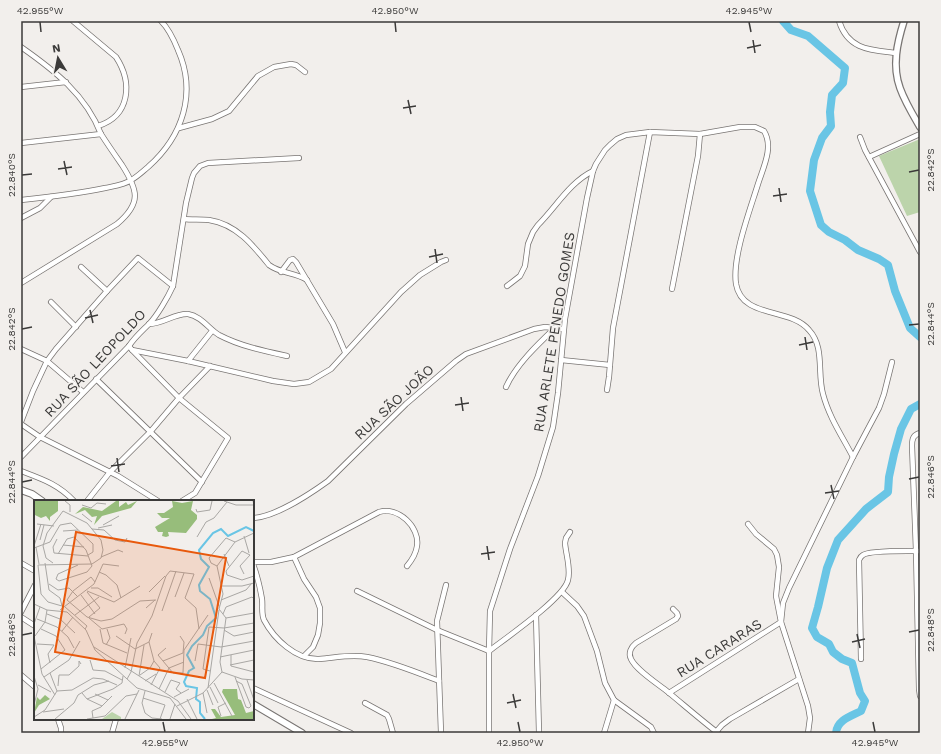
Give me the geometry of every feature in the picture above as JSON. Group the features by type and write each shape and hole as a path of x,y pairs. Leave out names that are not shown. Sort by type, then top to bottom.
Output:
{"main road":[{"path":"21,490 32,494 41,500"},
{"path":"254,705 302,733"}],"street":[{"path":"73,21 116,57 120,63 125,79 125,102 118,116 107,124 98,126"},
{"path":"21,200 87,192 122,184 132,180 157,159 179,128 187,93 186,72 182,60 175,43 161,21"},
{"path":"839,21 848,38 857,45 870,50 896,52"},
{"path":"904,21 898,38 896,52 899,86 920,127"},
{"path":"21,47 66,82 79,96 98,126 101,134 132,180 135,191 135,198 131,208 124,218 107,231 21,283"},
{"path":"179,128 212,119 230,110 258,76 274,67 291,64 296,65 305,72"},
{"path":"21,87 66,82"},
{"name":"RUA ARLETE PENEDO GOMES","path":"489,733 490,611 510,549 538,476 553,427 563,329 585,206 593,171 605,150 617,139 626,135 650,132 700,134 735,128 755,127 764,131 766,134 767,148 764,166 739,246 735,271 737,286 741,297 753,307 790,317 808,328 814,336 819,352 822,392 828,412 853,457"},
{"path":"607,390 616,307 650,132"},
{"path":"21,143 101,134"},
{"path":"672,289 698,156 700,134"},
{"path":"869,157 920,134"},
{"path":"860,137 869,157 920,252"},
{"name":"RUA SÃO LEOPOLDO","path":"21,457 96,379 130,348 136,336 149,324 168,296 173,286 186,203 194,172 200,166 222,162 299,158"},
{"path":"507,286 520,276 525,266 528,244 538,225 574,184 593,171"},
{"path":"21,218 40,208 51,197"},
{"path":"184,219 209,220 230,228 245,237 269,265 281,272 301,276 307,280"},
{"path":"156,500 110,472 40,437 21,423 33,391 47,361 107,291 138,258 173,286"},
{"path":"281,272 288,262 293,259 296,262 333,324 345,352"},
{"path":"130,348 273,381 301,383 309,382 331,369 401,292 416,279 446,260"},
{"path":"81,267 107,291"},
{"path":"51,302 76,327"},
{"path":"149,324 186,314 193,315 212,331 235,342 287,356"},
{"path":"506,388 514,372 544,338 556,327"},
{"name":"RUA SÃO JOÃO","path":"254,518 259,518 273,513 314,491 406,404 466,354 534,329 556,327 563,329"},
{"path":"188,361 212,331"},
{"path":"130,348 179,398 228,438 195,493 184,500"},
{"path":"21,349 47,361 83,392"},
{"path":"561,360 610,365"},
{"path":"781,622 783,603 789,588 853,457 882,402 892,362"},
{"path":"88,500 110,472 151,431 179,398 210,366"},
{"path":"96,379 202,482"},
{"path":"920,433 915,435 913,438 912,446 918,551 920,696"},
{"path":"21,471 54,484 73,500"},
{"path":"254,563 271,562 294,557 379,512 390,510 406,519 412,525 417,535 417,547 407,566"},
{"path":"748,524 756,534 774,549 777,555 779,567 776,596 781,622 808,706 810,718 808,733"},
{"path":"357,591 437,630 489,651 536,615 562,592 567,584 569,576 565,543 570,532"},
{"path":"862,659 861,557 865,554 876,552 918,551"},
{"path":"294,557 304,579 316,597 320,608 318,635 313,647 304,656"},
{"path":"21,563 34,570"},
{"path":"254,567 261,594 263,618 281,642 287,647 304,656 317,659 351,655 366,657 390,663 440,681"},
{"path":"441,733 437,630 439,610 446,584"},
{"path":"21,612 34,587"},
{"path":"562,592 577,606 584,616 597,651 606,683 614,700 651,727 654,733"},
{"path":"673,609 678,616 676,619 636,643 630,652 630,657 632,662 644,674 716,732 730,719 799,679"},
{"path":"536,615 539,733"},
{"path":"21,617 34,625"},
{"name":"RUA CARARAS","path":"669,693 781,622"},
{"path":"21,675 34,686"},
{"path":"254,688 351,733"},
{"path":"604,733 614,700"},
{"path":"365,703 387,715 393,733"},
{"path":"58,720 61,733"},
{"path":"112,733 116,720"}],"green space":[{"path":"920,139 920,212 907,216 879,156"}],"waterway":[{"path":"783,21 791,30 808,36 845,68 843,83 832,95 830,112 831,126 822,138 814,160 810,191 821,225 829,232 845,240 858,250 879,259 888,265 895,291 910,328 920,337"},
{"path":"836,733 842,722 861,711 865,701 860,693 852,663 842,659 833,652 829,644 817,637 812,628 827,568 838,540 866,509 888,492 889,477 901,429 911,409 920,404"}]}
